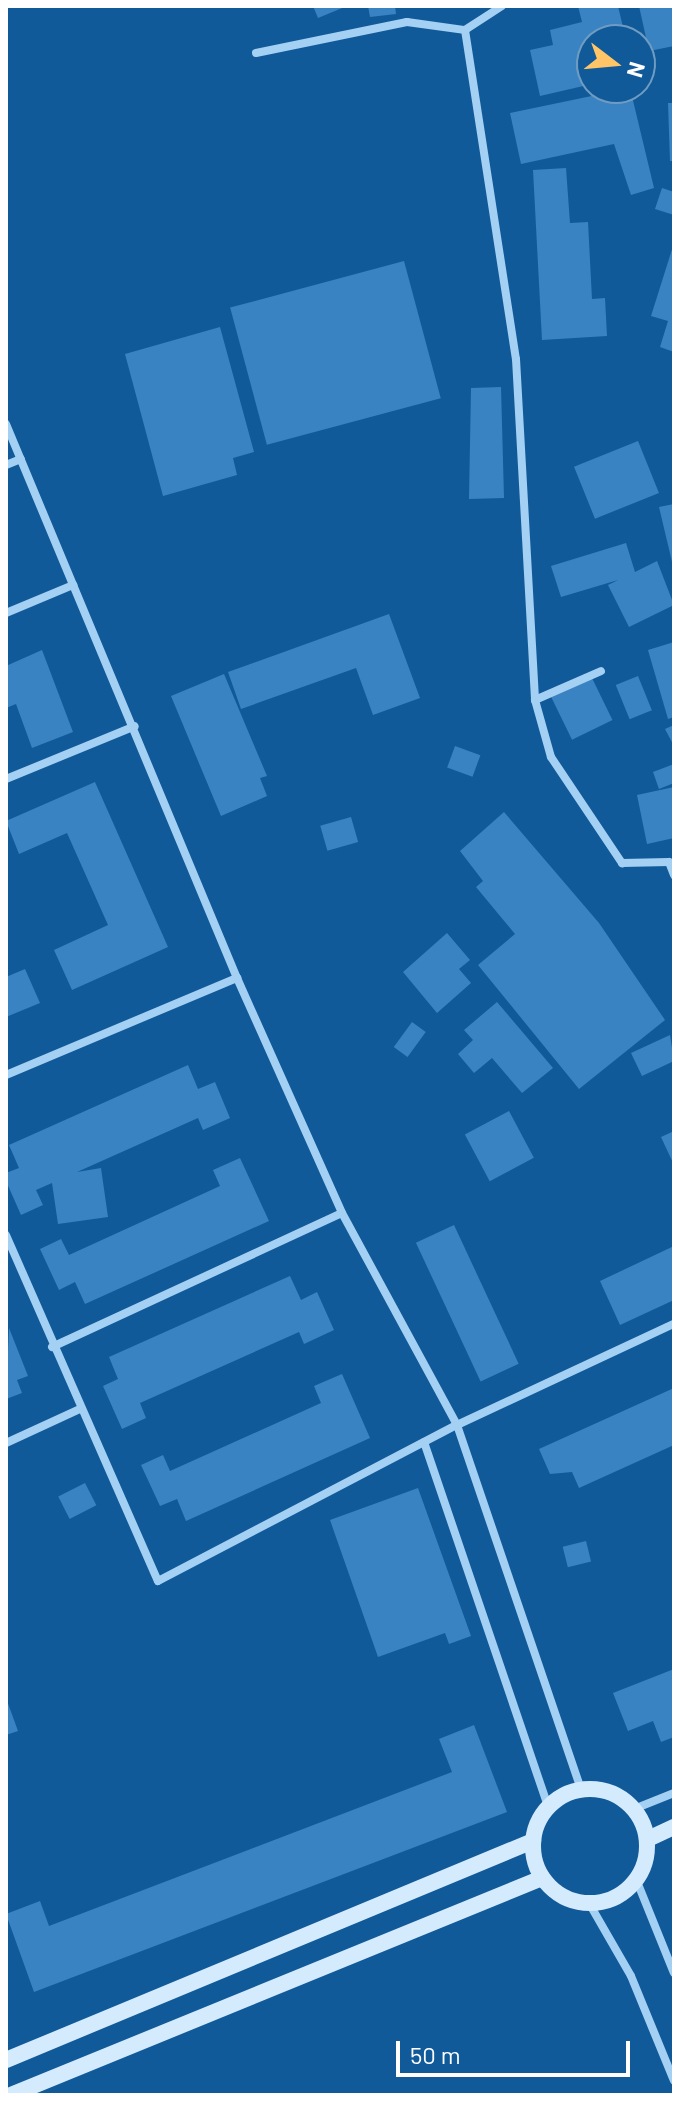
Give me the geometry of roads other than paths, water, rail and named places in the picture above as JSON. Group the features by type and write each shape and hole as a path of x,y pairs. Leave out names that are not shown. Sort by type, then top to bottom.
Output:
{"street":[{"path":"256,53 407,22 465,30 502,6"},
{"path":"465,30 516,359 535,700 551,757 622,863 671,860 674,875"},
{"path":"6,424 135,726 237,978 342,1213 457,1425 581,1789"},
{"path":"6,465 21,459"},
{"path":"6,613 73,585"},
{"path":"535,700 601,671"},
{"path":"6,779 135,726"},
{"path":"6,1075 237,978"},
{"path":"52,1347 342,1213"},
{"path":"6,1235 52,1347 158,1581 457,1425 674,1324"},
{"path":"6,1443 80,1409"},
{"path":"424,1442 548,1807"},
{"path":"581,1789 610,1793 634,1809 648,1839 636,1879 607,1900 589,1903 571,1900 542,1878 533,1841 548,1807 581,1789"},
{"path":"634,1809 674,1793"},
{"path":"648,1839 674,1827"},
{"path":"6,2060 533,1841"},
{"path":"11,2095 542,1878"},
{"path":"636,1879 674,1973"},
{"path":"589,1903 619,1952 674,2081"}]}
